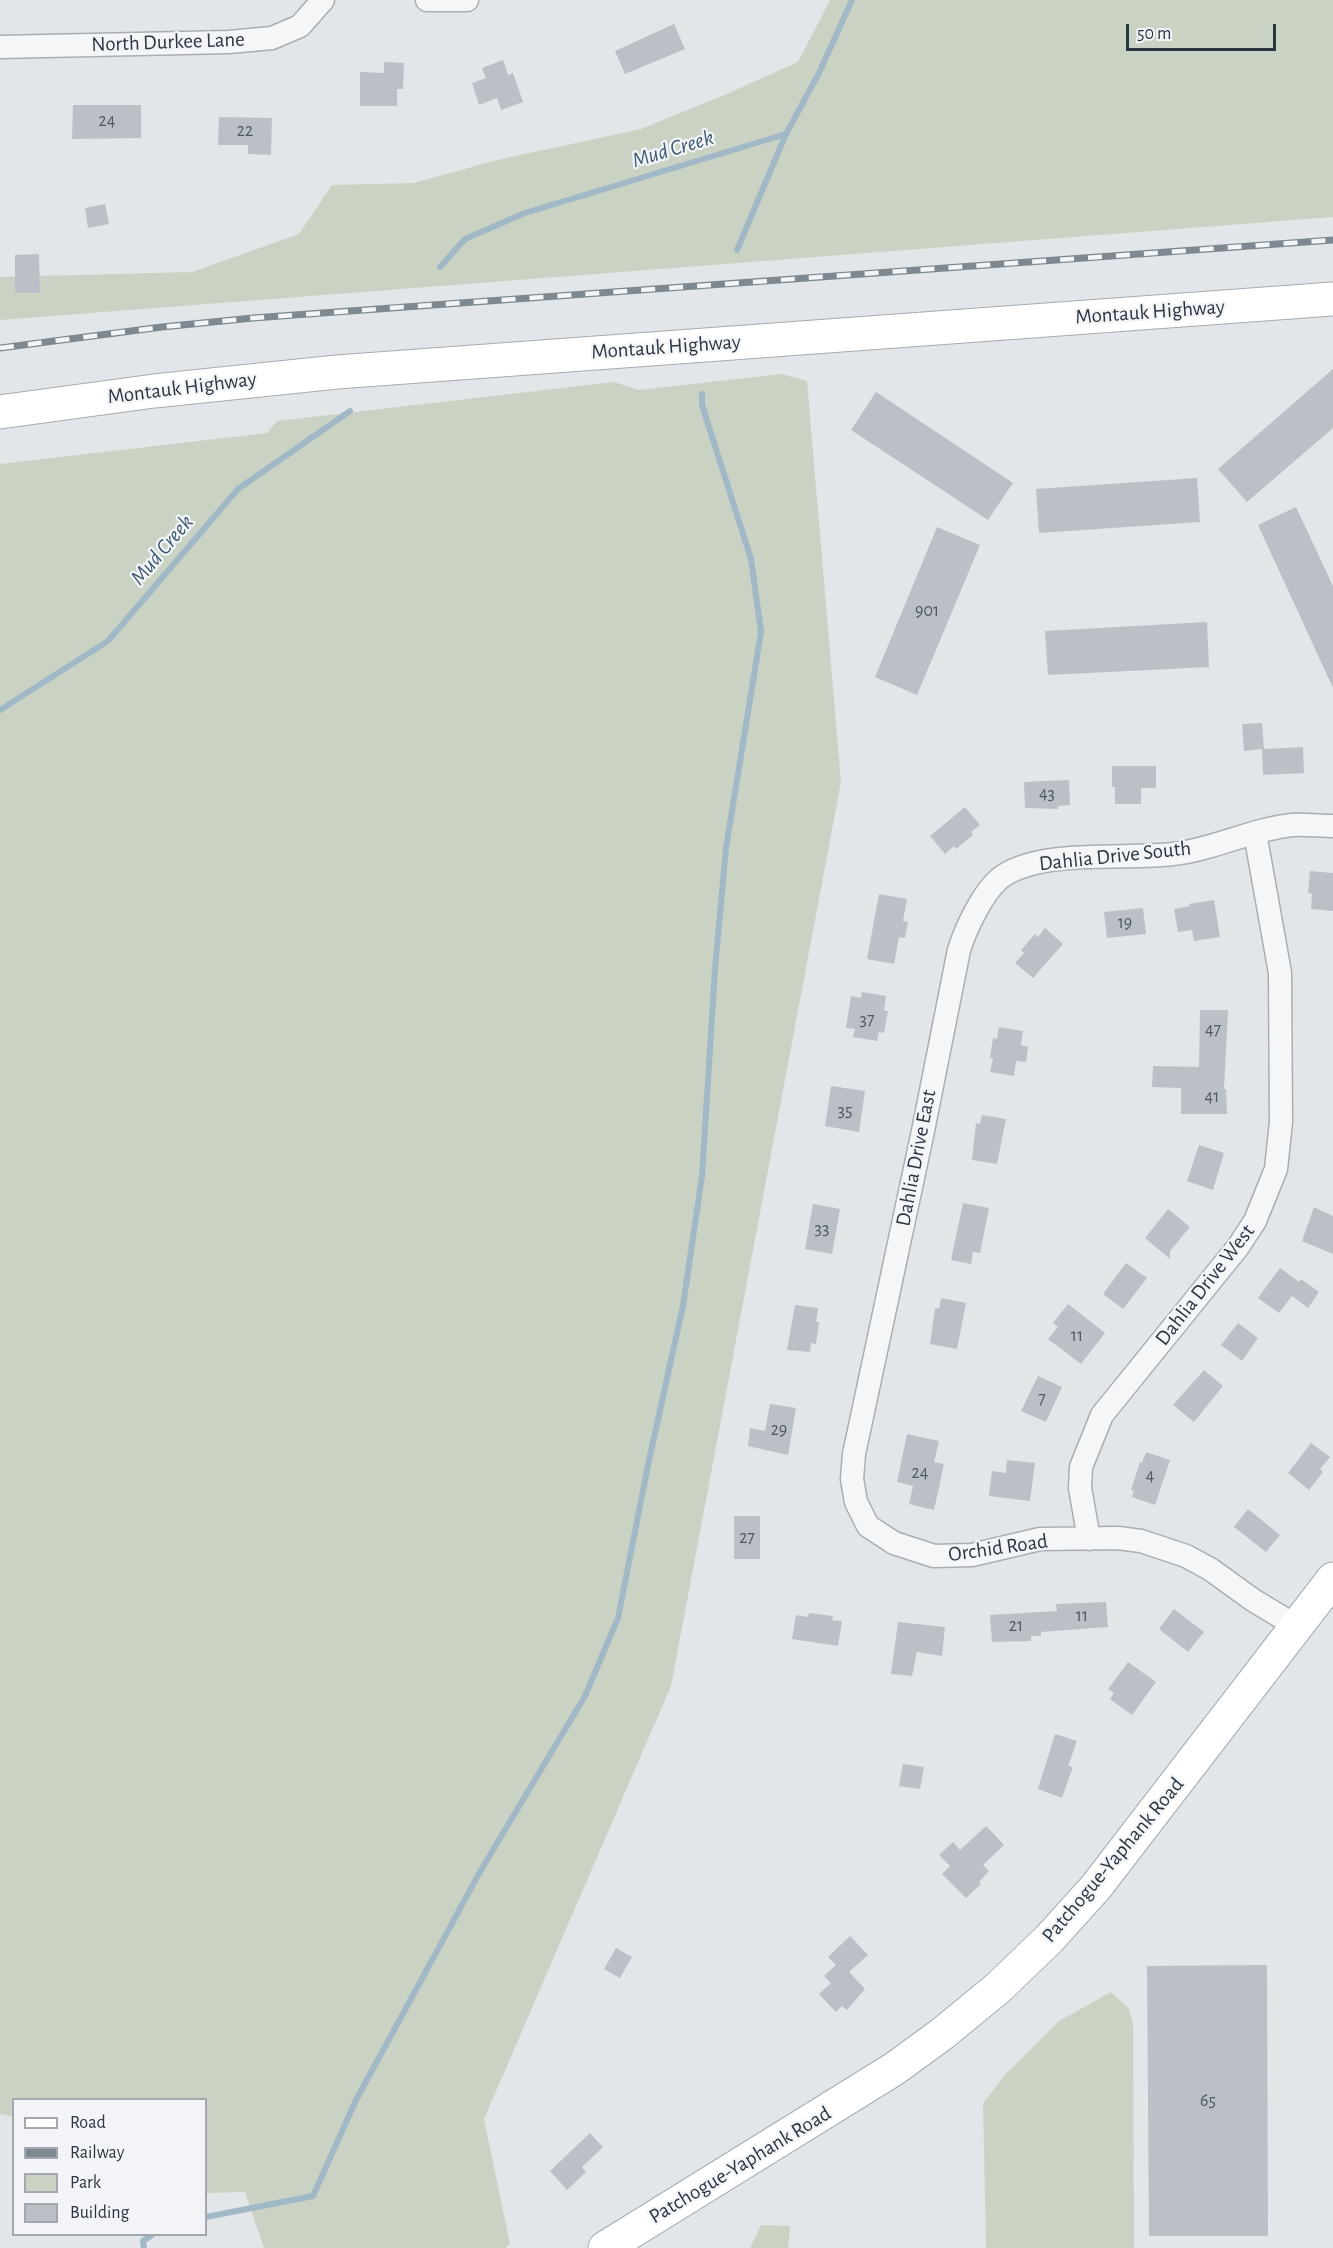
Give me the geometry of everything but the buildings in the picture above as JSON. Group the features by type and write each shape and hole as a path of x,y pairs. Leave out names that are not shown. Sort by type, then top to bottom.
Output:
{"main road":[{"name":"Montauk Highway","path":"0,412 154,391 337,372 1333,298"},
{"name":"Patchogue-Yaphank Road","path":"605,2248 894,2069 942,2034 998,1988 1049,1940 1096,1887 1333,1579"},
{"path":"1296,1626 1333,1618"}],"street":[{"name":"North Durkee Lane","path":"0,46 229,42 272,38 300,26 323,0"},
{"path":"427,0 467,0"},
{"name":"Dahlia Drive South","path":"981,903 999,880 1021,867 1046,860 1174,854 1292,825 1333,826"},
{"name":"Dahlia Drive West","path":"1089,1539 1080,1488 1081,1467 1102,1415 1238,1247 1255,1221 1276,1169 1281,1122 1280,973 1255,833"},
{"name":"Dahlia Drive East","path":"862,1419 959,950 966,927 981,903"},
{"name":"Orchid Road","path":"862,1419 854,1454 852,1479 856,1502 868,1526 894,1543 934,1556 972,1555 1040,1539 1118,1538 1141,1541 1186,1556 1210,1569 1253,1600 1296,1626"}],"green space":[{"path":"830,0 1333,0 1333,217 0,320 0,277 192,272 299,234 332,185 414,183 497,160 641,129 798,62"},
{"path":"782,374 807,381 841,782 671,1686 484,2119 510,2244 505,2248 264,2248 245,2192 207,2193 207,2098 12,2098 12,2116 0,2114 0,464 267,433 277,421 614,382 639,390"},
{"path":"1111,1992 1129,2009 1133,2024 1134,2248 986,2248 983,2103 1005,2075 1059,2021"},
{"path":"761,2225 790,2226 788,2248 750,2248"}],"waterway":[{"name":"Mud Creek","path":"440,267 465,239 525,213 786,134 819,73 852,0"},
{"path":"737,250 786,134"},
{"path":"207,2217 313,2196 356,2100 481,1870 585,1696 618,1618 649,1460 683,1306 702,1176 715,969 726,848 761,632 751,559 702,405 702,394"},
{"name":"Mud Creek","path":"0,710 108,641 238,489 350,411"},
{"path":"144,2248 143,2241 150,2236"}],"railway":[{"path":"0,348 253,318 1333,240"}]}
